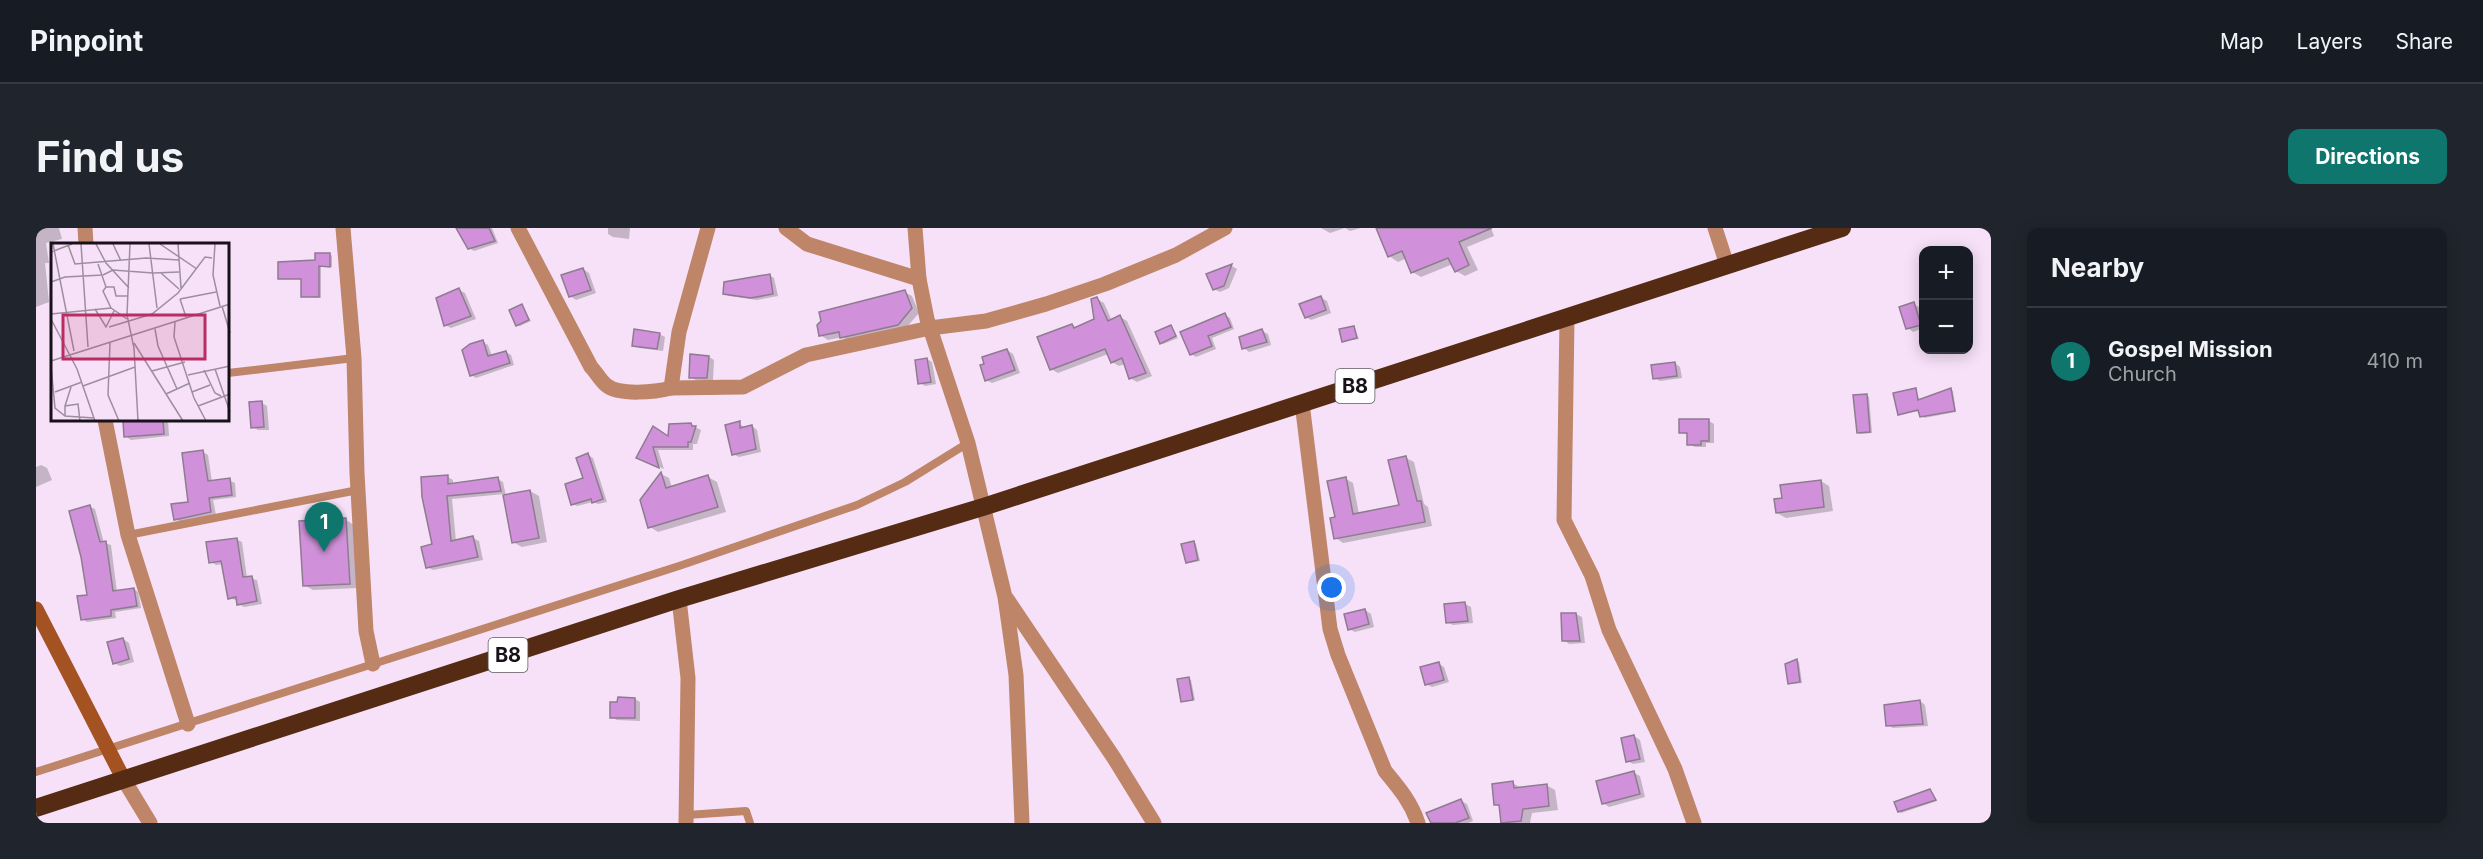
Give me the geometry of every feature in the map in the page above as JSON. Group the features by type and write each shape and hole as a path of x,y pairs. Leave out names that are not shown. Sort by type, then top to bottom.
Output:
{"highway":[{"name":"B8","path":"36,808 679,599 983,507 1842,228"}],"street":[{"path":"85,228 86,243"},
{"path":"344,228 354,358 358,490 367,642 373,664"},
{"path":"518,228 591,367 606,386 656,392 671,388 743,387 806,356 930,328 987,321 1105,284 1176,255 1225,228"},
{"path":"671,388 679,332 708,228"},
{"path":"786,228 807,244 818,249 919,279"},
{"path":"915,228 919,279 930,328 968,443 1005,597 1016,675 1022,823"},
{"path":"1715,228 1727,265"},
{"path":"1567,319 1564,520 1592,576 1609,630 1675,769 1694,823"},
{"path":"1302,403 1333,638 1385,771 1413,809 1418,823"},
{"path":"105,422 128,535 188,724"},
{"path":"1005,597 1114,758 1154,823"},
{"path":"679,599 688,678 687,819"},
{"path":"36,609 108,750 150,823"}],"lane":[{"path":"230,373 354,358"},
{"path":"36,772 679,566 857,504 905,482 968,443"},
{"path":"128,535 358,490"},
{"path":"687,819 746,811 750,823"}],"building":[{"path":"456,228 489,228 495,241 468,249"},
{"path":"1376,228 1492,228 1459,242 1469,265 1455,272 1448,258 1411,273 1402,251 1388,257"},
{"path":"315,253 330,253 330,267 319,266 319,297 301,297 301,279 278,279 278,262 315,260"},
{"path":"1232,264 1224,286 1213,290 1206,274"},
{"path":"583,268 591,290 569,297 561,275"},
{"path":"770,274 773,294 751,298 723,294 724,282"},
{"path":"459,288 471,316 444,326 436,298"},
{"path":"905,290 912,308 898,325 840,338 839,332 819,336 817,325 821,321 819,312"},
{"path":"1321,296 1326,310 1305,318 1299,304"},
{"path":"1097,297 1108,321 1120,315 1146,373 1129,379 1122,358 1111,363 1105,349 1050,370 1037,337 1072,324 1074,328 1094,319 1091,299"},
{"path":"1914,302 1919,326 1906,329 1899,307"},
{"path":"522,304 529,320 516,326 509,310"},
{"path":"1225,313 1231,327 1208,336 1212,346 1190,355 1180,332"},
{"path":"1171,325 1176,336 1160,344 1155,332"},
{"path":"1354,326 1357,338 1342,342 1339,329"},
{"path":"634,329 660,333 657,349 632,346"},
{"path":"1262,329 1267,342 1242,349 1239,337"},
{"path":"483,340 488,356 506,351 510,363 470,376 462,350 470,344"},
{"path":"1007,349 1015,370 985,381 980,365 984,364 982,357"},
{"path":"690,354 709,356 707,378 689,378"},
{"path":"927,358 931,382 918,384 915,360"},
{"path":"1675,362 1677,376 1653,379 1651,365"},
{"path":"1916,388 1918,400 1951,388 1955,411 1920,417 1918,410 1898,415 1893,393"},
{"path":"1867,394 1870,432 1857,433 1853,395"},
{"path":"262,401 264,427 251,428 249,402"},
{"path":"1679,419 1709,419 1709,441 1701,441 1701,445 1687,445 1687,433 1679,433"},
{"path":"740,421 740,428 752,425 756,449 732,455 725,425"},
{"path":"123,422 163,422 164,434 124,437"},
{"path":"691,423 692,426 696,426 688,447 653,447 659,468 636,458 653,426 668,436 669,424"},
{"path":"203,450 208,481 230,478 232,495 209,498 211,512 174,520 171,504 188,502 182,453"},
{"path":"588,453 603,499 592,503 591,499 571,505 565,484 583,478 576,458"},
{"path":"1406,456 1417,501 1421,501 1425,522 1334,539 1330,518 1335,517 1327,481 1346,477 1353,514 1399,505 1388,460"},
{"path":"661,472 666,488 708,475 718,507 648,528 640,500"},
{"path":"448,475 448,484 498,477 501,491 447,496 451,541 473,536 478,557 426,568 421,547 432,544 422,497 421,477"},
{"path":"1821,480 1824,507 1776,513 1774,499 1782,498 1780,485"},
{"path":"530,490 539,538 512,543 503,495"},
{"path":"90,505 100,542 106,541 113,591 134,588 137,606 111,610 111,616 81,620 77,596 87,595 81,557 69,511"},
{"path":"346,518 350,584 303,586 299,521"},
{"path":"237,538 243,577 252,576 257,601 237,605 236,597 228,599 221,561 209,563 206,542"},
{"path":"1194,541 1198,560 1186,563 1181,544"},
{"path":"1465,602 1468,621 1446,623 1444,604"},
{"path":"1365,609 1369,624 1348,630 1344,614"},
{"path":"1561,613 1576,613 1580,641 1562,641"},
{"path":"123,638 129,659 113,664 107,642"},
{"path":"1797,659 1800,682 1788,684 1785,664"},
{"path":"1439,662 1444,680 1425,685 1420,667"},
{"path":"1189,677 1193,700 1181,702 1177,679"},
{"path":"618,697 635,698 635,718 610,718 610,702 617,702"},
{"path":"1920,700 1923,724 1886,726 1884,705"},
{"path":"1634,735 1640,759 1626,762 1621,738"},
{"path":"1634,771 1640,794 1602,804 1596,781"},
{"path":"1513,781 1514,788 1547,784 1549,806 1523,809 1521,821 1501,823 1499,805 1494,805 1492,784"},
{"path":"1930,789 1936,800 1898,812 1894,802"},
{"path":"1461,799 1469,818 1455,823 1431,823 1426,813"}],"place":[{"name":"Gospel Mission","path":"324,552"}]}
